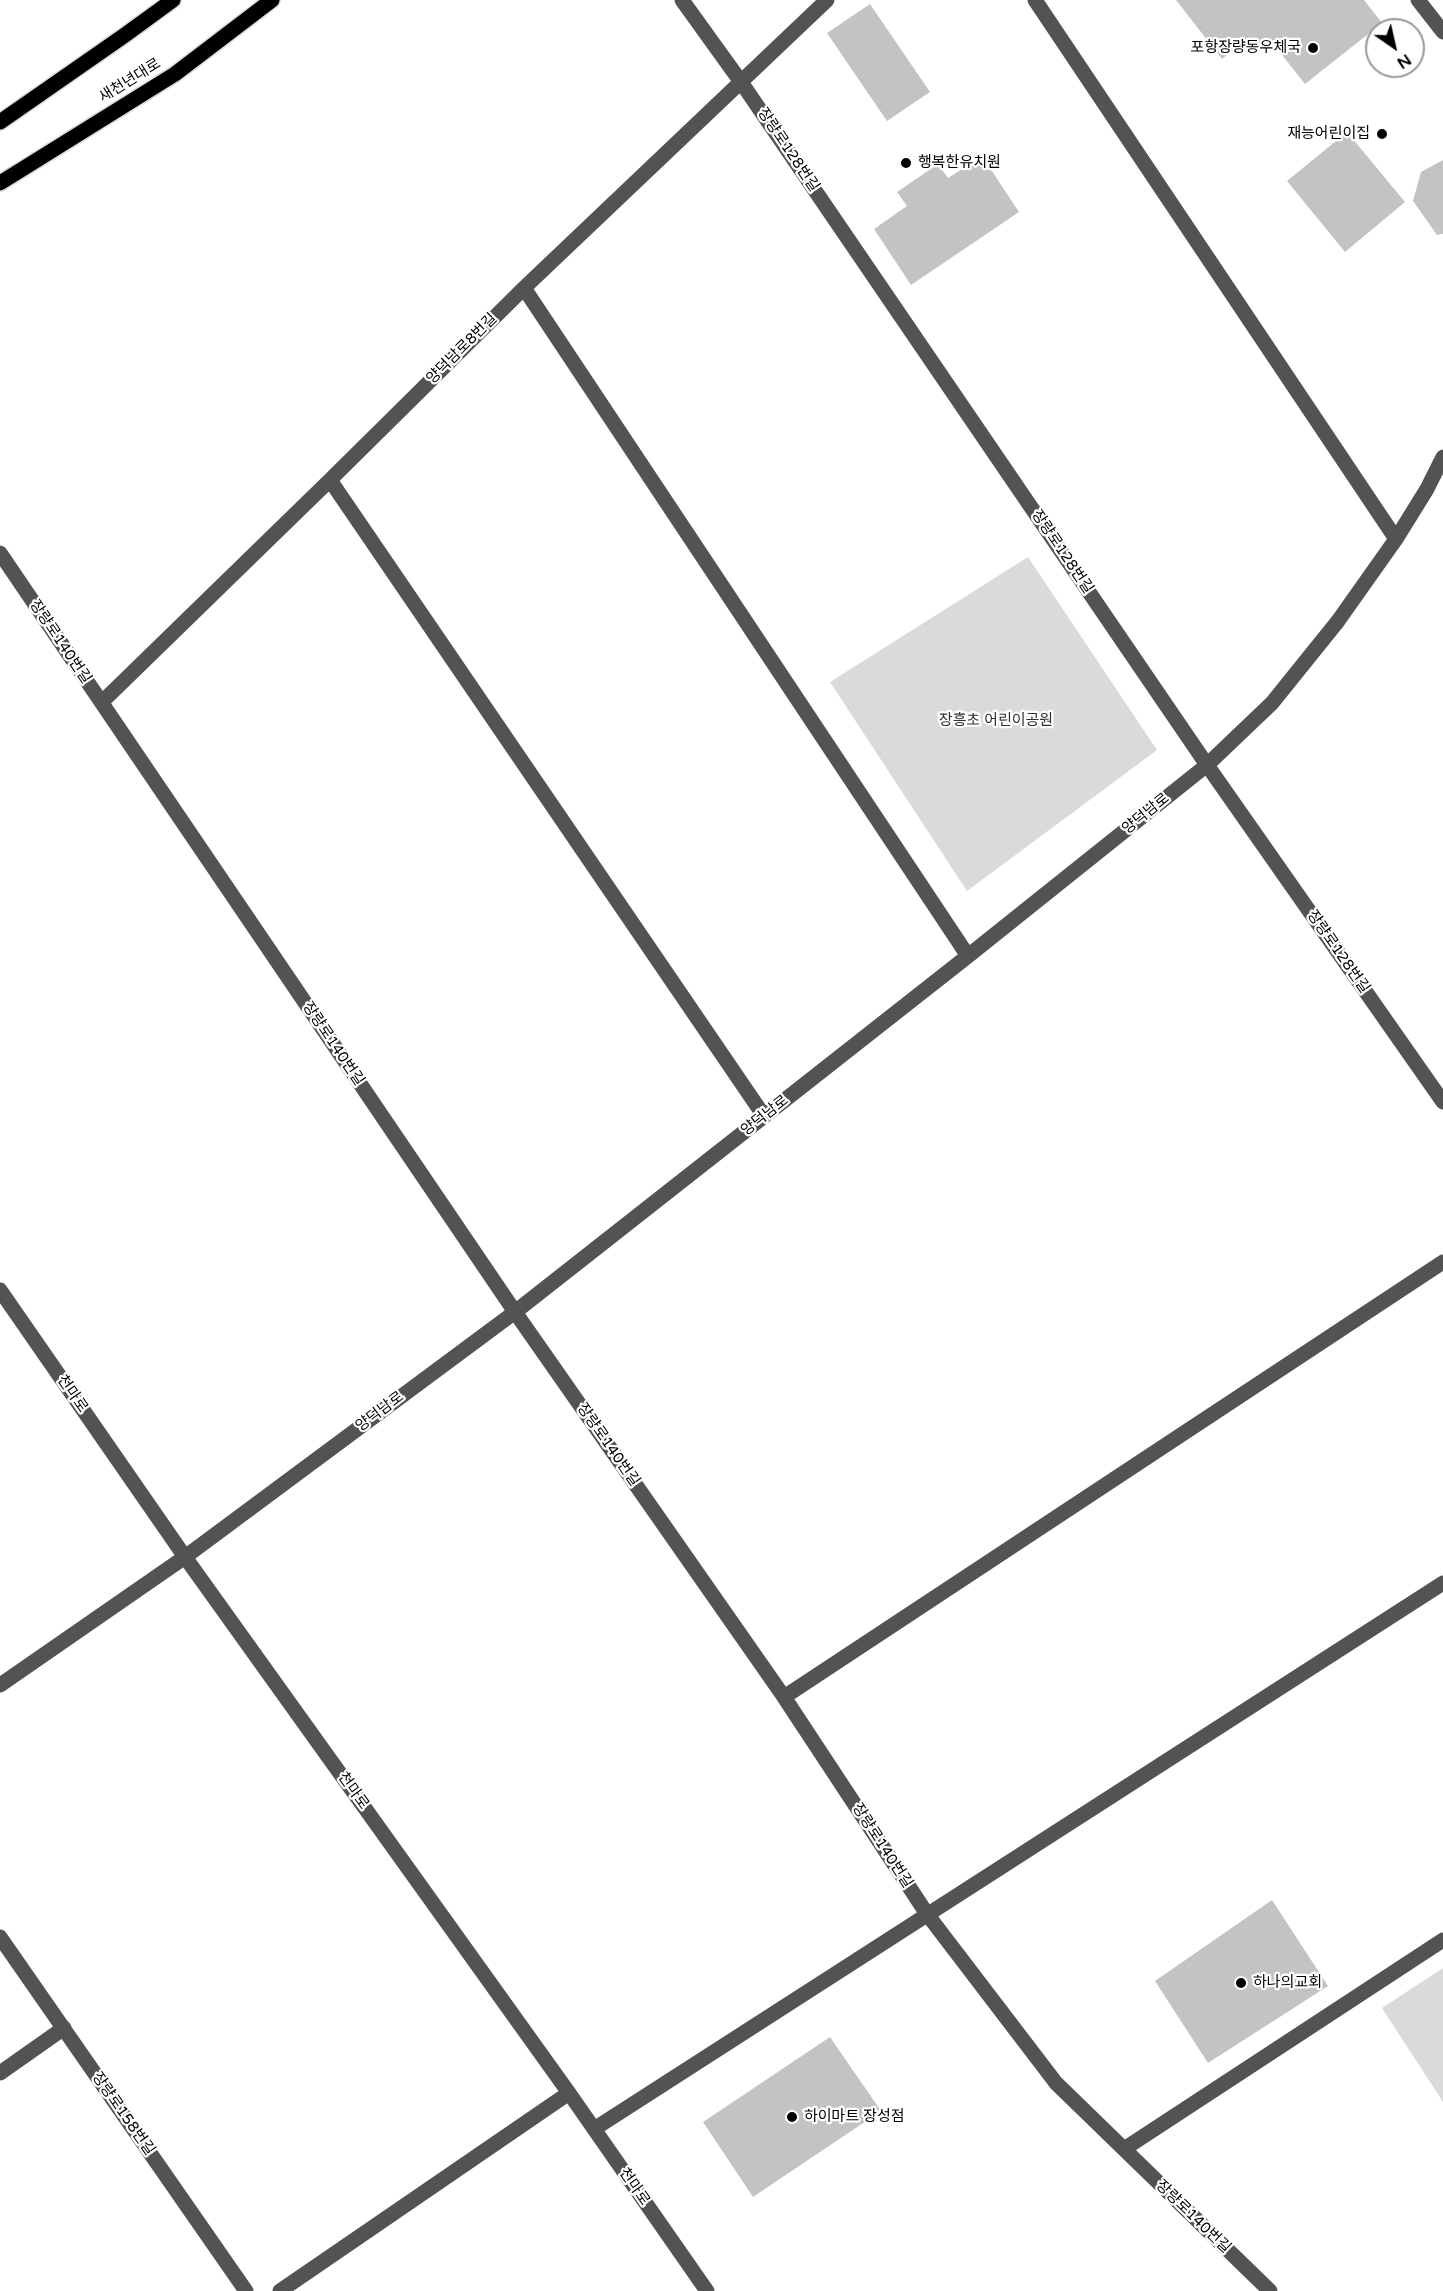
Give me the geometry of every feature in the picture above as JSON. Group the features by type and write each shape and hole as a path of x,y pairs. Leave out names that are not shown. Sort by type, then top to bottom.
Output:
{"main road":[{"path":"0,122 173,0"},
{"name":"새천년대로","path":"0,183 175,74 272,0"}],"street":[{"name":"장량로128번길","path":"682,0 741,82 1208,765 1443,1102"},
{"name":"양덕남로8번길","path":"102,702 524,288 827,0"},
{"path":"1035,0 1396,539"},
{"path":"1418,0 1443,32"},
{"path":"524,288 968,957"},
{"name":"양덕남로","path":"0,1685 185,1557 515,1312 968,957 1208,765 1272,703 1338,621 1396,539 1443,457"},
{"path":"330,480 764,1116"},
{"name":"장량로140번길","path":"0,553 515,1312 784,1697 927,1914 1056,2083 1270,2291"},
{"path":"784,1697 1443,1262"},
{"name":"천마로","path":"0,1290 185,1557 569,2093 707,2291"},
{"path":"594,2129 1443,1583"},
{"name":"장량로158번길","path":"0,1937 246,2291"},
{"path":"1124,2149 1443,1940"},
{"path":"0,2073 63,2028"},
{"path":"280,2291 569,2093"}],"green space":[{"name":"장흥초 어린이공원","path":"1028,557 1157,750 967,891 830,682"},
{"path":"1443,1968 1443,2102 1382,2008"}],"building":[{"name":"포항장량동우체국","path":"1176,0 1364,0 1378,18 1365,18 1365,36 1305,84 1271,41 1255,54 1245,41 1222,59"},
{"path":"870,4 930,92 887,121 827,33"},
{"path":"1347,132 1405,202 1345,252 1287,181"},
{"path":"982,156 1019,212 911,285 874,229 907,206 897,192 938,164 948,178"},
{"path":"1443,160 1443,234 1437,235 1413,201 1421,172"},
{"name":"하나의교회","path":"1272,1900 1328,1986 1208,2063 1155,1981"},
{"name":"하이마트 장성점","path":"830,2037 881,2111 753,2197 703,2122"}],"place":[{"name":"포항장량동우체국","path":"1313,48"},
{"name":"재능어린이집","path":"1382,134"},
{"name":"행복한유치원","path":"906,163"},
{"name":"하나의교회","path":"1241,1983"},
{"name":"하이마트 장성점","path":"792,2117"}]}
